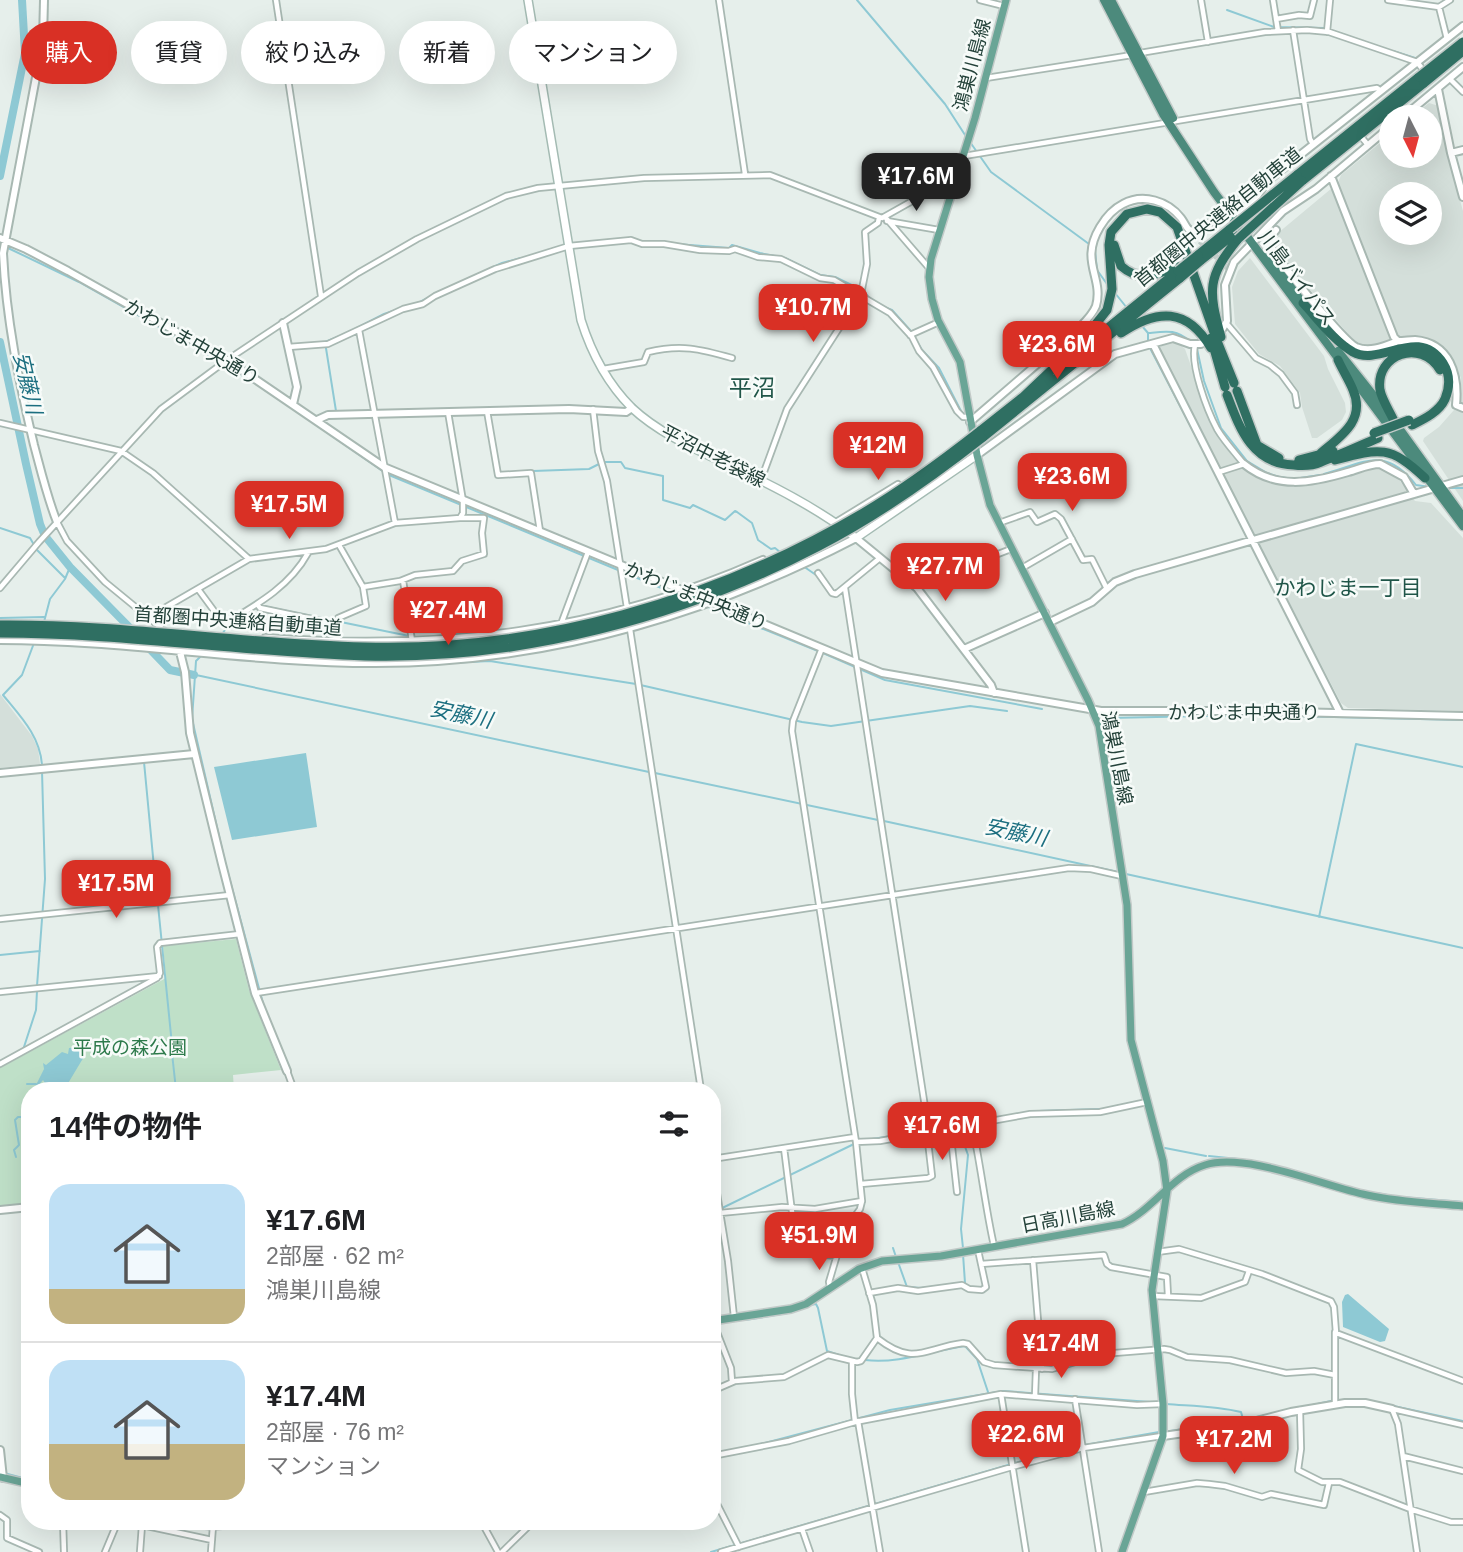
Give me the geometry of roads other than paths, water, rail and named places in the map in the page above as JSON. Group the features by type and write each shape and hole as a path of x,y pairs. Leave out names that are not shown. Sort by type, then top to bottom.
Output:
{"highway":[{"name":"川島バイパス","path":"1104,0 1172,123 1232,212 1425,478 1437,487 1463,517"},
{"name":"川島バイパス","path":"1111,0 1135,54"},
{"name":"首都圏中央連絡自動車道","path":"1422,80 1463,42"},
{"name":"首都圏中央連絡自動車道","path":"0,633 368,656 471,650 565,636 626,622 682,604 795,558 899,499 981,435 1066,363 1099,344 1178,271 1233,232 1278,191 1299,178 1422,80 1463,51"},
{"path":"1231,389 1231,373 1214,309 1213,287 1217,267 1233,232 1299,178"},
{"path":"1066,363 1107,310 1112,291 1109,245 1116,225 1133,211 1147,209 1160,212 1177,227 1231,373"},
{"path":"1178,271 1146,277 1128,272 1121,266 1115,250 1115,236 1119,228 1128,219 1142,215 1157,217 1171,227 1213,343 1216,360"},
{"name":"川島バイパス","path":"1254,243 1394,421 1463,526"},
{"path":"1099,344 1106,343 1155,316 1177,316 1200,332 1210,346 1231,389 1249,443 1264,457 1280,465 1300,466 1410,422 1424,419 1444,402 1449,379 1446,369 1428,349 1410,346 1369,355 1354,353 1303,303"},
{"name":"首都圏中央連絡自動車道","path":"0,625 367,647 471,642 564,628 653,606 707,588 769,562 866,512 981,435 1021,399 1132,313"},
{"path":"1394,421 1380,391 1383,373 1396,356 1411,351 1426,355 1435,362 1442,373 1443,390 1434,406 1410,422"},
{"path":"1318,459 1354,422 1357,413 1355,396 1338,360"},
{"path":"1318,459 1382,450 1410,464 1425,478"}],"main road":[{"name":"平沼中老袋線","path":"528,0 581,320 602,369 632,408 673,437 807,504 856,538"},
{"name":"鴻巣川島線","path":"1006,2 929,268 932,299 939,322 960,362 987,495 1099,726 1123,876 1129,932 1129,1030 1163,1161 1167,1191 1153,1275 1163,1436 1122,1552"},
{"path":"856,538 977,455"},
{"name":"日高川島線","path":"721,1319 792,1309 806,1304 862,1267 882,1261 978,1250 1122,1224 1141,1213 1192,1170 1211,1163 1229,1162 1262,1167 1370,1196 1463,1206"},
{"path":"1,1477 21,1482"}],"street":[{"path":"44,0 43,40 2,239 13,340 31,430 54,525 96,572 161,626 180,652 185,672 188,724 194,754 255,993 291,1082"},
{"path":"275,0 321,296"},
{"path":"719,0 745,174"},
{"path":"980,0 1006,2"},
{"path":"1201,0 1208,42"},
{"path":"1273,0 1278,31"},
{"path":"1276,19 1310,16 1314,0"},
{"path":"1327,32 1330,0"},
{"path":"1388,0 1440,7 1450,0"},
{"path":"1440,7 1447,39"},
{"path":"288,347 320,346 403,309 423,304 495,269 569,246 631,240 642,244 664,244 692,249 740,250 758,257 781,259 820,278 834,279 890,313 911,334 919,351 941,378 957,411 970,419 1055,349 1086,321 1095,308 1097,297 1090,250 1101,226 1113,210 1138,199 1159,202 1175,211 1188,230 1197,236 1256,198 1266,182 1348,122 1381,91 1463,26"},
{"path":"1293,30 1310,139 1314,145"},
{"path":"986,78 1278,31 1327,32 1417,62 1438,89 1463,197"},
{"path":"1418,105 1463,68"},
{"path":"1450,79 1463,92"},
{"path":"962,156 1377,89 1381,91"},
{"path":"1297,405 1295,393 1281,374 1256,358 1225,326 1225,285 1229,269 1283,211 1331,176 1365,142 1379,134"},
{"path":"1451,153 1463,150"},
{"path":"0,588 161,409 321,296 405,245 506,196 525,191 644,178 745,174 778,176 884,219 940,230"},
{"path":"1331,176 1394,337 1398,341"},
{"path":"761,480 787,409 861,294 867,264 865,232 955,177"},
{"path":"884,219 929,268"},
{"path":"1276,230 1270,237 1270,246 1349,343 1364,350 1398,341 1418,340 1433,345 1445,355 1455,372 1456,405 1463,408"},
{"name":"かわじま中央通り","path":"2,239 68,271 227,360 317,420 385,471 463,505 540,532 882,673 1117,712 1253,711 1463,716"},
{"path":"911,334 939,322"},
{"path":"283,323 297,387 293,404"},
{"path":"359,330 395,523"},
{"path":"977,455 1115,354 1177,338 1195,344 1197,375 1215,426 1244,464 1265,477 1287,483 1311,481 1380,464 1404,477 1414,494"},
{"path":"1150,344 1219,472 1340,713"},
{"path":"602,369 644,362 648,352 662,349 698,348 732,358"},
{"path":"1055,349 1080,380"},
{"path":"317,420 328,415 593,409 626,412 632,408"},
{"path":"593,409 627,608"},
{"path":"487,411 498,475 531,473 540,532"},
{"path":"448,412 463,505 460,518"},
{"path":"0,423 121,451 153,472 249,559"},
{"path":"1219,472 1244,464"},
{"path":"1050,622 1092,603 1107,589 1135,573 1463,480"},
{"path":"836,522 898,484 909,502"},
{"path":"999,523 1030,512 1037,522 1055,514 1061,519 1083,560 1092,559 1107,589"},
{"path":"149,617 249,559 308,552 339,545 395,523 484,518 484,554 462,561 453,571 415,575 403,580 363,587"},
{"path":"0,640 343,663 489,657 552,648 630,629 712,602 856,538 917,588 991,685 993,693"},
{"path":"1022,568 1072,539"},
{"path":"339,545 363,587 366,606 338,618 336,624 343,663"},
{"path":"902,574 941,576 1012,548"},
{"path":"198,589 223,623 266,599 290,576 308,552"},
{"path":"552,648 588,552"},
{"path":"818,573 834,595 881,557"},
{"path":"265,637 338,641 457,639 561,624 627,608 728,574 763,559 770,578"},
{"path":"403,580 417,662"},
{"path":"845,588 928,1133 932,1176 861,1184"},
{"path":"257,604 260,608 336,624"},
{"path":"964,649 1045,612"},
{"path":"630,629 700,1082"},
{"path":"822,648 793,721 792,731 862,1201 860,1209 844,1231 829,1282 830,1289"},
{"path":"0,773 194,754"},
{"path":"255,993 1075,867 1123,876"},
{"path":"0,919 230,895"},
{"path":"159,976 157,947 160,943 240,934"},
{"path":"0,992 159,976"},
{"path":"0,1064 159,976"},
{"path":"721,1159 784,1148 928,1133 1030,1114 1118,1109 1147,1102"},
{"path":"972,1125 982,1170 985,1207 995,1247"},
{"path":"950,1129 957,1192"},
{"path":"784,1148 797,1252 836,1256"},
{"path":"721,1213 792,1207 815,1209 862,1201"},
{"path":"0,1210 21,1208"},
{"path":"721,1220 734,1317"},
{"path":"1156,1252 1179,1249 1331,1301 1334,1307 1335,1332 1335,1404"},
{"path":"869,1293 902,1288 918,1291 962,1285 969,1289 982,1290 986,1287 978,1250"},
{"path":"981,1264 1102,1255 1105,1256 1108,1266 1167,1277 1168,1296"},
{"path":"1033,1261 1039,1369 1035,1396"},
{"path":"862,1267 877,1338 892,1349 912,1355 968,1344 978,1358 989,1364 1039,1369 1068,1366 1101,1354 1170,1350 1187,1357 1240,1361 1286,1373 1314,1371 1335,1375"},
{"path":"1153,1296 1192,1299 1208,1296 1245,1282 1249,1271"},
{"path":"1335,1332 1463,1381"},
{"path":"721,1387 732,1382 784,1377 828,1355 852,1363 861,1361 877,1338"},
{"path":"721,1343 731,1368 732,1382"},
{"path":"852,1363 852,1394 880,1552"},
{"path":"721,1454 789,1441 857,1421 1001,1394 1137,1405 1163,1404"},
{"path":"1001,1394 1026,1552"},
{"path":"1075,1399 1100,1552"},
{"path":"721,1552 1083,1448 1241,1425 1335,1404 1352,1402 1463,1426"},
{"path":"1392,1409 1398,1424 1418,1552"},
{"path":"1300,1410 1301,1449 1298,1470 1322,1482 1340,1482 1410,1509 1451,1522 1463,1522"},
{"path":"0,1450 1,1477"},
{"path":"1402,1456 1463,1471"},
{"path":"1144,1492 1197,1483 1225,1486 1262,1497 1278,1495 1325,1505 1329,1483"},
{"path":"721,1512 739,1547"},
{"path":"0,1516 7,1520 7,1538 39,1552"},
{"path":"802,1529 810,1552"},
{"path":"63,1530 64,1552"},
{"path":"105,1552 114,1530"},
{"path":"139,1552 141,1530"},
{"path":"175,1530 212,1540"},
{"path":"211,1552 213,1530"},
{"path":"487,1530 500,1552 524,1530"}],"water":[{"path":"306,753 317,827 232,840 214,767"},
{"path":"80,1047 85,1055 69,1082 38,1082 44,1069 43,1063 46,1065 62,1052 68,1054 69,1048"},
{"path":"1348,1294 1389,1329 1385,1341 1380,1342 1343,1327 1342,1302"}],"waterway":[{"name":"安藤川","path":"0,176 25,53 22,0"},
{"path":"857,0 945,104 967,138"},
{"path":"1227,10 1274,27 1324,28"},
{"path":"1330,30 1348,36"},
{"path":"1393,51 1415,58"},
{"path":"1456,82 1463,89"},
{"path":"970,142 991,172 1089,244"},
{"path":"626,238 644,242"},
{"path":"581,243 617,239"},
{"path":"650,242 729,248 732,245 785,258 820,275 835,277 864,291 870,299"},
{"path":"8,248 79,282 212,357 266,390 384,472"},
{"path":"1095,251 1097,270 1107,284"},
{"path":"468,279 502,263 521,258"},
{"path":"353,330 447,288"},
{"path":"1115,293 1127,308"},
{"path":"884,307 892,310 939,368 962,413"},
{"path":"1142,326 1148,333 1148,342"},
{"path":"1149,333 1171,332 1191,342"},
{"path":"336,411 325,342 345,334"},
{"name":"安藤川","path":"0,342 26,464 45,536 70,567 134,632"},
{"path":"1150,348 1228,498"},
{"path":"1197,349 1204,381 1221,428 1247,461 1279,477 1294,479 1320,475"},
{"path":"409,416 446,415"},
{"path":"343,418 372,417"},
{"path":"1324,474 1363,462 1384,461 1405,473 1416,485 1430,487"},
{"path":"604,462 621,462 625,468 663,476 663,500 690,508 693,505 725,520 737,512 752,523 758,540 780,552"},
{"path":"533,471 589,469 599,464"},
{"path":"389,475 671,592"},
{"path":"1446,488 1463,488"},
{"path":"0,528 30,538 37,550 65,578"},
{"path":"803,566 818,575"},
{"path":"44,622 50,599 65,579 70,567"},
{"path":"221,635 240,617 263,606 409,636"},
{"path":"706,606 818,651"},
{"path":"0,618 44,617"},
{"path":"34,643 22,675 3,695 34,736 42,765"},
{"name":"安藤川","path":"145,644 170,670 194,675"},
{"path":"823,653 885,680 1042,709"},
{"path":"203,654 196,661 192,719 225,862 264,1007"},
{"path":"447,663 490,661 636,684 802,722 831,726 970,706 1007,711"},
{"name":"安藤川","path":"196,675 649,772"},
{"path":"1108,718 1254,715 1463,720"},
{"path":"1319,917 1356,744 1463,767"},
{"path":"157,899 144,762 193,757"},
{"path":"37,986 45,879 42,771"},
{"name":"安藤川","path":"655,773 878,820"},
{"name":"安藤川","path":"884,821 1118,872"},
{"name":"安藤川","path":"1126,874 1463,948"},
{"path":"158,905 172,1045"},
{"path":"0,955 40,951"},
{"path":"23,1050 36,1010 37,991"},
{"path":"172,1053 175,1082"},
{"path":"1016,1114 1102,1109"},
{"path":"16,1157 14,1150 19,1145 15,1120 21,1117"},
{"path":"958,1127 968,1155 961,1229 963,1248"},
{"path":"872,1139 918,1132"},
{"path":"721,1209 856,1143"},
{"path":"1165,1148 1206,1156"},
{"path":"1209,1156 1238,1159"},
{"path":"1377,1193 1392,1196"},
{"path":"1401,1197 1463,1202"},
{"path":"0,1213 21,1211"},
{"path":"893,1248 896,1257"},
{"path":"898,1262 907,1287 965,1283 963,1254"},
{"path":"810,1305 816,1304 818,1308 827,1351 839,1355"},
{"path":"745,1320 788,1313"},
{"path":"865,1360 903,1359 965,1346 977,1359 988,1392"},
{"path":"757,1445 890,1410 1003,1391 1150,1402"},
{"path":"1164,1432 1243,1420 1331,1401 1362,1400"},
{"path":"1375,1402 1463,1421"},
{"path":"1166,1404 1232,1410 1241,1412 1243,1419"},
{"path":"1085,1445 1159,1432"},
{"path":"711,1552 1080,1446"},
{"path":"4,1473 21,1478"}],"tunnel":[{"path":"1200,241 1228,268"}],"district":[{"name":"平沼","path":"752,388"},
{"name":"かわじま一丁目","path":"1348,587"}],"park label":[{"name":"平成の森公園","path":"130,1047"}]}
